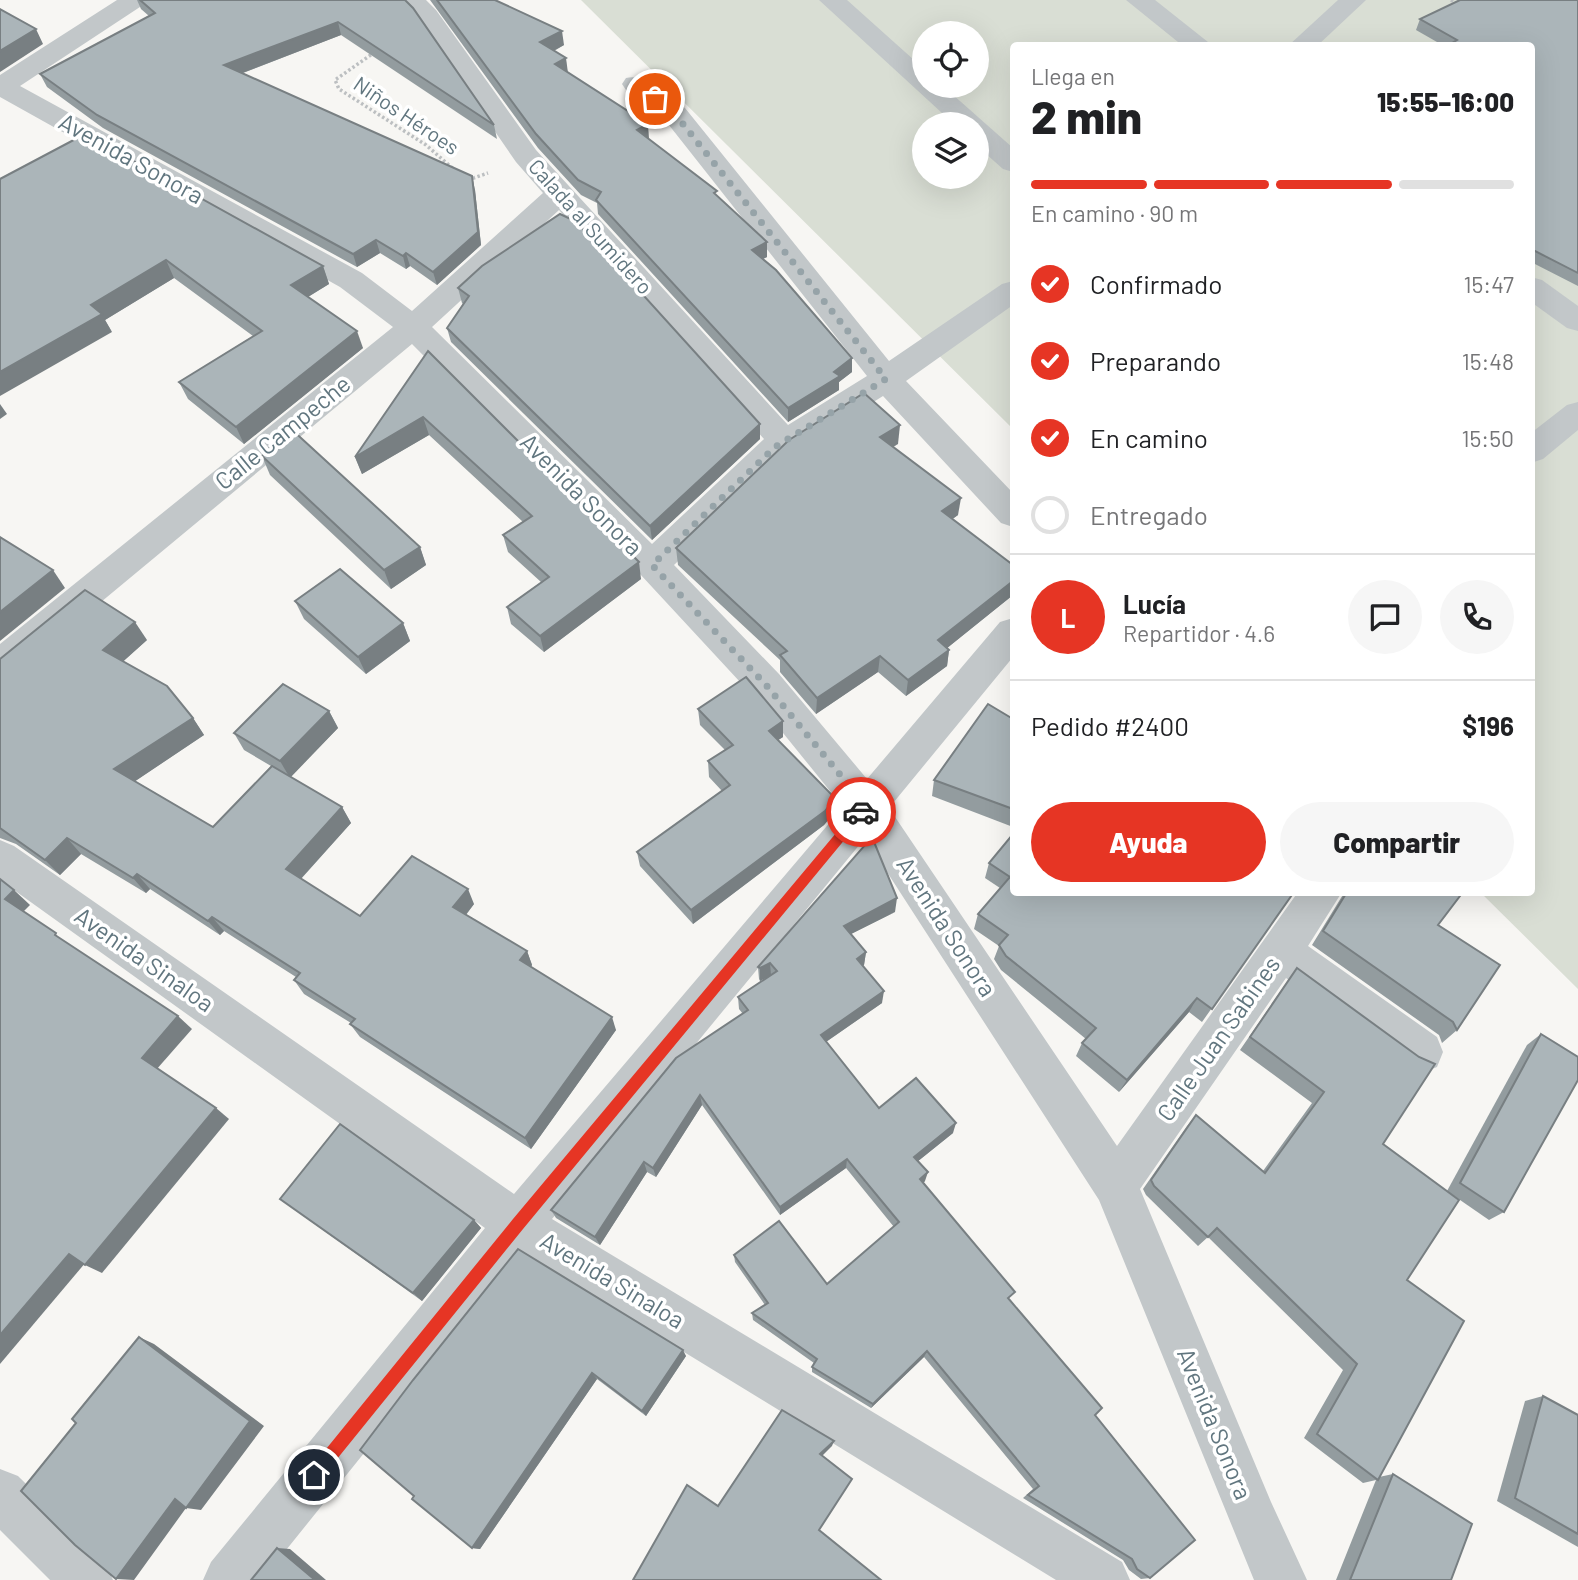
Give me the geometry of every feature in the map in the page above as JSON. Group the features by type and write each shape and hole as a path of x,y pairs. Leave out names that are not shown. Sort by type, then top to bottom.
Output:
{"street":[{"path":"0,86 134,0"},
{"path":"832,0 912,71"},
{"path":"1139,0 1195,42"},
{"path":"1306,42 1353,0"},
{"name":"Calada al Sumidero","path":"420,7 526,156 784,441"},
{"path":"635,84 675,114 886,379 1010,511"},
{"name":"Avenida Sonora","path":"0,86 351,281 413,327 652,565 766,685 866,806 1116,1185 1253,1520 1281,1580"},
{"path":"941,98 957,112"},
{"path":"989,142 1010,160"},
{"name":"Calle Campeche","path":"0,665 413,327 559,194"},
{"path":"1535,290 1578,321"},
{"path":"652,565 784,441 886,379 1010,293"},
{"path":"1535,448 1578,413"},
{"path":"229,1580 518,1224 1010,636"},
{"name":"Avenida Sinaloa","path":"0,858 518,1224 1104,1580"},
{"name":"Calle Juan Sabines","path":"1116,1185 1319,896"},
{"path":"1281,951 1422,1052"},
{"path":"0,1494 87,1580"}],"path":[{"path":"1451,0 1462,8"},
{"name":"Niños Héroes","path":"420,7 335,80 339,89 426,145 470,181 526,156"}],"shaded area":[{"path":"581,0 1578,0 1578,989 1484,896 1535,896 1535,42 1010,42 1010,426"}],"building":[{"path":"140,0 405,0 494,125 338,22 224,65 472,176 478,232 433,272 406,253 403,256 376,240 353,254 97,115 40,74 155,13"},
{"path":"437,0 495,0 562,31 540,42 566,58 555,64 648,124 637,130 717,191 714,193 767,242 752,250 776,270 852,358 834,372 840,376 788,408 596,200 601,192 578,180 536,134"},
{"path":"1460,0 1578,0 1578,273 1535,251 1535,42 1454,42 1457,40 1420,19"},
{"path":"0,9 36,29 0,51"},
{"path":"85,134 323,266 291,285 357,331 236,427 179,382 262,331 166,260 91,305 102,314 0,372 0,179"},
{"path":"560,214 577,222 760,424 650,526 447,328 469,296 458,288 482,266"},
{"path":"428,351 639,562 540,636 507,607 549,577 503,535 532,516 423,417 355,457"},
{"path":"864,393 900,425 880,437 961,498 942,511 1010,563 1010,583 938,640 949,650 908,680 880,656 817,698 780,655 787,651 676,548 789,440"},
{"path":"289,427 420,547 384,570 262,456"},
{"path":"0,537 53,570 0,612"},
{"path":"340,569 403,623 358,657 295,601"},
{"path":"85,590 135,622 103,650 167,686 193,718 114,769 213,827 272,766 342,807 286,869 360,916 412,856 468,889 453,907 527,951 520,960 612,1017 525,1138 350,1024 355,1019 294,980 300,973 212,917 208,921 137,874 133,878 67,838 45,860 0,828 0,659"},
{"path":"746,677 783,721 769,731 835,798 825,811 691,910 637,852 730,785 708,761 733,745 698,709"},
{"path":"283,684 329,711 280,761 234,733"},
{"path":"988,704 1010,717 1010,808 934,780"},
{"path":"872,837 897,898 844,926 866,952 857,959 884,991 821,1035 879,1108 916,1078 956,1123 914,1157 928,1172 920,1179 1015,1292 1008,1298 1102,1408 1095,1415 1195,1540 1150,1578 1137,1569 1132,1559 1028,1495 1039,1486 927,1351 873,1404 812,1367 817,1359 752,1313 768,1303 734,1255 779,1221 827,1284 899,1222 847,1159 780,1207 700,1095 653,1168 644,1162 595,1237 551,1210 676,1058 748,1010 738,997 777,971 770,963 758,967"},
{"path":"1010,838 1010,877 989,863"},
{"path":"1010,877 1010,896 1291,896 1212,1009 1197,998 1127,1080 1082,1043 1096,1028 1006,956 999,945 1008,935 978,914"},
{"path":"0,879 14,890 5,899 178,1016 142,1058 216,1108 85,1265 69,1254 0,1335"},
{"path":"1345,896 1460,896 1438,925 1500,965 1457,1030 1453,1022 1323,931"},
{"path":"1297,968 1419,1057 1435,1064 1383,1144 1459,1200 1407,1280 1464,1321 1378,1480 1317,1434 1357,1364 1217,1228 1208,1237 1154,1186 1151,1180 1196,1115 1265,1173 1324,1092 1250,1037"},
{"path":"1541,1034 1578,1057 1578,1080 1504,1212 1460,1183"},
{"path":"340,1124 474,1220 413,1293 280,1199"},
{"path":"518,1249 683,1350 642,1411 592,1373 472,1548 412,1499 414,1496 360,1450"},
{"path":"139,1337 250,1421 186,1508 175,1499 116,1579 75,1545 21,1491 76,1423 72,1419"},
{"path":"1543,1396 1578,1415 1578,1534 1515,1498"},
{"path":"782,1410 834,1441 820,1454 852,1479 819,1530 881,1580 633,1580 687,1485 718,1506"},
{"path":"1393,1474 1472,1524 1451,1580 1350,1580"},
{"path":"277,1548 315,1580 251,1580"}],"way so far":[{"path":"655,99 675,114 886,379 775,447 652,565 766,685 866,806 861,812"}],"route":[{"path":"314,1475 518,1224 861,812"}]}
